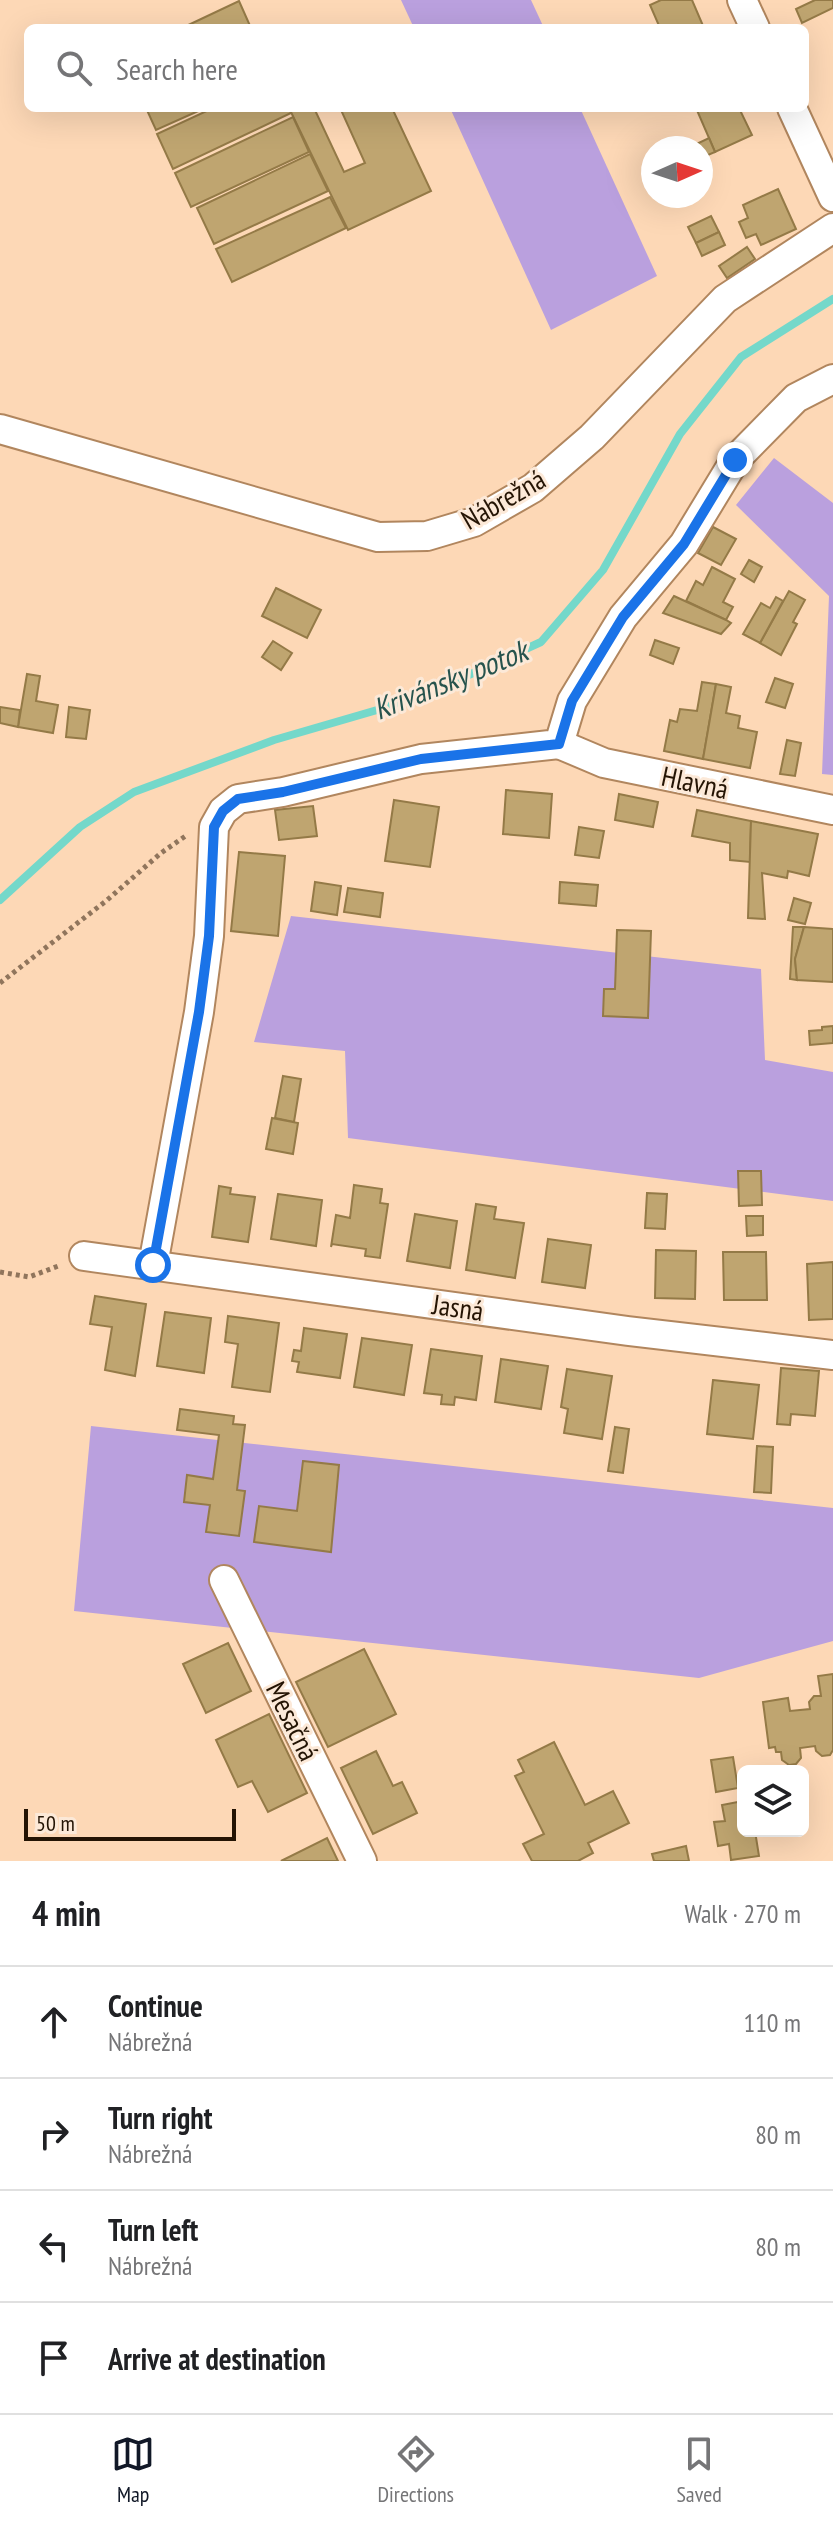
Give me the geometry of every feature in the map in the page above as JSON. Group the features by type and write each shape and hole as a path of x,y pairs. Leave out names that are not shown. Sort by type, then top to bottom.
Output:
{"street":[{"path":"742,0 753,24"},
{"path":"794,112 833,197"},
{"name":"Nábrežná","path":"0,429 378,537 427,536 474,522 533,488 592,437 725,299 833,228"},
{"path":"153,1265 199,1012 209,936 214,827 223,811 238,799 283,792 421,759 559,744 572,701 623,617 684,544 735,460 796,398 833,379"},
{"name":"Hlavná","path":"559,744 604,763 833,810"},
{"name":"Jasná","path":"84,1256 628,1331 833,1355"},
{"name":"Mesačná","path":"224,1580 362,1861"}],"path":[{"path":"0,983 106,901 161,853 188,834 214,827"},
{"path":"0,1272 29,1277 84,1256"}],"shaded area":[{"path":"401,0 531,0 542,24 412,24"},
{"path":"452,112 582,112 657,276 551,330"},
{"path":"774,458 833,503 833,775 822,774 829,596 736,505"},
{"path":"291,916 761,969 765,1060 833,1072 833,1201 348,1138 345,1051 254,1042"},
{"path":"91,1426 833,1508 833,1641 699,1678 74,1611"}],"building":[{"path":"661,0 692,0 702,24 658,24 650,5"},
{"path":"815,0 833,0 833,8 802,23 796,9"},
{"path":"239,1 249,24 190,24"},
{"path":"148,112 196,112 156,130"},
{"path":"204,112 291,113 173,169 157,134"},
{"path":"291,112 316,112 344,172 365,163 342,112 394,112 431,191 348,230"},
{"path":"698,112 741,112 752,135 715,152 713,136 708,136"},
{"path":"293,117 309,152 191,207 175,173"},
{"path":"310,154 328,191 214,244 197,208"},
{"path":"778,189 796,229 761,245 756,234 746,238 739,222 748,218 743,205"},
{"path":"330,197 346,228 232,282 216,249"},
{"path":"711,216 719,232 696,243 688,227"},
{"path":"719,232 725,245 702,256 696,243"},
{"path":"747,247 755,259 727,278 719,266"},
{"path":"713,527 736,539 721,565 698,553"},
{"path":"749,560 762,567 754,582 741,574"},
{"path":"712,567 735,579 723,602 733,607 726,620 686,601 696,581 703,585"},
{"path":"276,588 321,610 307,638 262,616"},
{"path":"789,591 805,600 781,655 760,643"},
{"path":"674,596 731,623 721,634 663,613"},
{"path":"776,597 783,601 760,643 743,634 761,603 770,608"},
{"path":"655,640 679,648 673,664 650,655"},
{"path":"273,641 292,653 281,670 262,657"},
{"path":"27,674 40,676 36,701 58,705 53,733 18,727"},
{"path":"775,678 793,684 785,708 766,702"},
{"path":"702,682 716,684 703,759 664,751 670,720 677,722 680,709 697,711"},
{"path":"716,684 731,687 726,713 740,716 738,728 757,732 750,768 703,759"},
{"path":"0,707 20,710 18,727 0,723"},
{"path":"69,707 90,710 86,739 66,737"},
{"path":"787,740 801,743 795,776 780,774"},
{"path":"506,790 552,794 549,838 503,834"},
{"path":"619,794 658,802 653,827 615,820"},
{"path":"394,800 439,807 430,867 385,861"},
{"path":"313,806 317,836 279,840 275,810"},
{"path":"697,810 751,821 750,862 730,860 730,843 692,836"},
{"path":"751,821 818,834 809,876 788,871 787,878 762,873 765,919 748,918"},
{"path":"579,827 604,831 599,858 575,855"},
{"path":"239,852 285,856 278,936 231,931"},
{"path":"315,882 341,886 337,915 311,911"},
{"path":"560,882 598,885 596,906 559,903"},
{"path":"348,888 383,893 380,917 344,912"},
{"path":"794,898 811,903 805,924 788,920"},
{"path":"793,927 804,927 795,959 797,980 790,979"},
{"path":"804,927 833,929 833,982 797,980 795,959"},
{"path":"617,930 651,931 648,1018 603,1016 604,989 615,989"},
{"path":"833,1026 833,1043 810,1045 809,1031"},
{"path":"283,1076 301,1079 294,1122 275,1118"},
{"path":"272,1118 298,1123 293,1154 266,1149"},
{"path":"738,1171 761,1171 762,1205 739,1206"},
{"path":"354,1185 382,1189 380,1203 388,1204 380,1258 365,1256 366,1249 332,1244 331,1247 336,1215 350,1218"},
{"path":"219,1186 231,1188 230,1194 255,1197 248,1242 212,1237"},
{"path":"647,1193 667,1194 665,1229 645,1228"},
{"path":"278,1194 322,1200 316,1246 271,1239"},
{"path":"476,1204 496,1207 494,1219 524,1223 515,1278 466,1270"},
{"path":"415,1214 457,1221 450,1268 407,1261"},
{"path":"746,1216 763,1216 763,1235 747,1236"},
{"path":"548,1239 591,1245 585,1288 542,1282"},
{"path":"656,1250 696,1251 695,1299 655,1298"},
{"path":"723,1252 766,1252 767,1300 724,1300"},
{"path":"833,1262 833,1319 809,1320 807,1264"},
{"path":"95,1296 146,1304 135,1376 105,1370 112,1327 90,1324"},
{"path":"165,1312 211,1318 204,1373 157,1366"},
{"path":"228,1316 279,1323 270,1392 232,1387 238,1344 225,1342"},
{"path":"304,1328 347,1334 340,1378 297,1372 299,1362 292,1361 294,1350 301,1351"},
{"path":"362,1338 412,1345 404,1395 354,1387"},
{"path":"431,1349 482,1356 476,1400 455,1397 454,1405 441,1404 442,1395 424,1393"},
{"path":"501,1359 548,1366 541,1409 495,1402"},
{"path":"781,1368 819,1371 815,1416 791,1414 790,1425 777,1424"},
{"path":"567,1369 612,1376 602,1439 564,1433 568,1409 561,1407"},
{"path":"713,1380 759,1385 753,1439 707,1434"},
{"path":"180,1409 234,1416 233,1424 245,1425 237,1490 245,1491 239,1536 206,1532 210,1505 184,1502 187,1475 213,1479 219,1435 177,1430"},
{"path":"615,1427 629,1429 623,1473 608,1471"},
{"path":"757,1446 773,1447 771,1493 754,1492"},
{"path":"303,1461 339,1465 331,1552 254,1542 259,1506 297,1511"},
{"path":"228,1643 251,1691 206,1713 183,1664"},
{"path":"364,1649 396,1714 328,1747 296,1682"},
{"path":"833,1674 833,1750 830,1755 822,1756 815,1746 800,1748 801,1758 796,1764 789,1765 782,1760 781,1752 776,1752 775,1747 769,1748 763,1702 788,1698 790,1711 810,1709 809,1702 814,1696 821,1696 818,1676"},
{"path":"269,1714 307,1793 268,1812 252,1781 238,1787 216,1740"},
{"path":"554,1742 585,1805 613,1791 629,1823 588,1843 593,1853 578,1861 532,1861 523,1844 544,1834 515,1776 524,1772 518,1760"},
{"path":"376,1751 393,1786 402,1782 417,1813 373,1834 341,1768"},
{"path":"733,1757 737,1788 716,1792 711,1760"},
{"path":"737,1802 737,1837 756,1837 759,1856 731,1860 729,1844 718,1846 714,1822 725,1821 722,1805"},
{"path":"327,1838 338,1861 281,1861"},
{"path":"686,1846 689,1861 654,1861 652,1854"}],"waterway":[{"name":"Krivánsky potok","path":"0,900 80,827 134,792 274,740 384,708 460,679 541,642 603,570 680,434 741,357 833,299"}],"route":[{"path":"153,1265 199,1012 209,936 214,827 223,811 238,799 283,792 421,759 559,744 572,701 623,617 684,544 735,460"}]}
